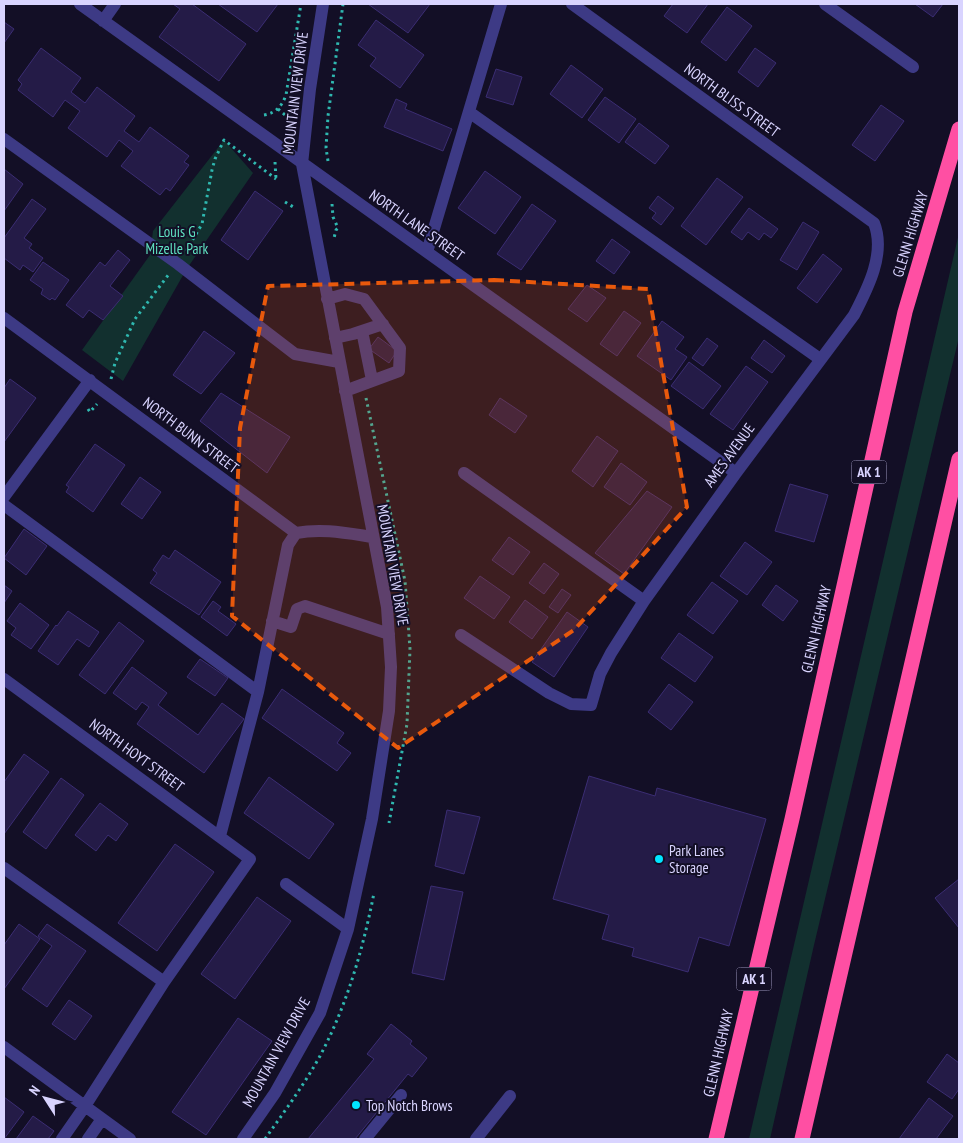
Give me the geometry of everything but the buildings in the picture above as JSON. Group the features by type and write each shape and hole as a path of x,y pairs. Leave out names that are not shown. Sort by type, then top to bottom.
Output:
{"highway":[{"name":"GLENN HIGHWAY","path":"716,1139 794,809 905,312 959,129"},
{"path":"802,1139 959,458"}],"street":[{"name":"NORTH LANE STREET","path":"80,4 736,473"},
{"path":"103,21 115,4"},
{"name":"MOUNTAIN VIEW DRIVE","path":"243,1139 275,1093 320,1013 348,929 372,819 389,711 391,667 387,607 302,164 310,89 324,4"},
{"path":"427,252 501,4"},
{"name":"NORTH BLISS STREET","path":"572,4 874,223"},
{"path":"825,4 913,66"},
{"path":"469,112 820,359"},
{"path":"4,139 178,264 295,354 339,362"},
{"name":"AMES AVENUE","path":"461,635 549,693 571,704 591,705 600,674 644,601 736,473 854,315 873,273 878,250 878,234 874,223"},
{"path":"327,299 345,294 364,299 400,348 399,371 345,391"},
{"name":"NORTH BUNN STREET","path":"4,318 296,533"},
{"path":"335,338 383,324"},
{"path":"362,331 372,380"},
{"path":"4,497 90,380"},
{"path":"464,473 644,601"},
{"path":"4,505 258,692"},
{"path":"220,836 258,692 288,545 296,533 310,530 326,530 373,537"},
{"path":"272,622 291,627 298,609 305,606 389,634"},
{"name":"NORTH HOYT STREET","path":"4,679 250,859 164,982"},
{"path":"4,868 164,982 62,1139"},
{"path":"286,884 348,929"},
{"path":"4,1047 130,1139"},
{"path":"365,1139 402,1095"},
{"path":"476,1139 510,1096"},
{"path":"88,1139 102,1119"}],"path":[{"path":"264,115 271,114 278,109 286,95 301,4"},
{"path":"328,164 326,148 328,116 343,4"},
{"path":"76,399 90,412 106,392 115,363 135,319 178,264 195,237 202,224 213,164 224,140 276,179"},
{"path":"332,201 333,217 338,228"}],"highlighted area":[{"path":"494,280 648,289 687,507 574,630 398,748 232,616 240,428 268,286"}],"green space":[{"name":"Louis G Mizelle Park","path":"224,140 253,173 186,270 123,381 82,350 150,255 153,231"},
{"path":"959,233 959,337 814,945 770,1139 749,1139"}],"place":[{"name":"Park Lanes Storage","path":"659,859"},
{"name":"Top Notch Brows","path":"356,1105"}]}
